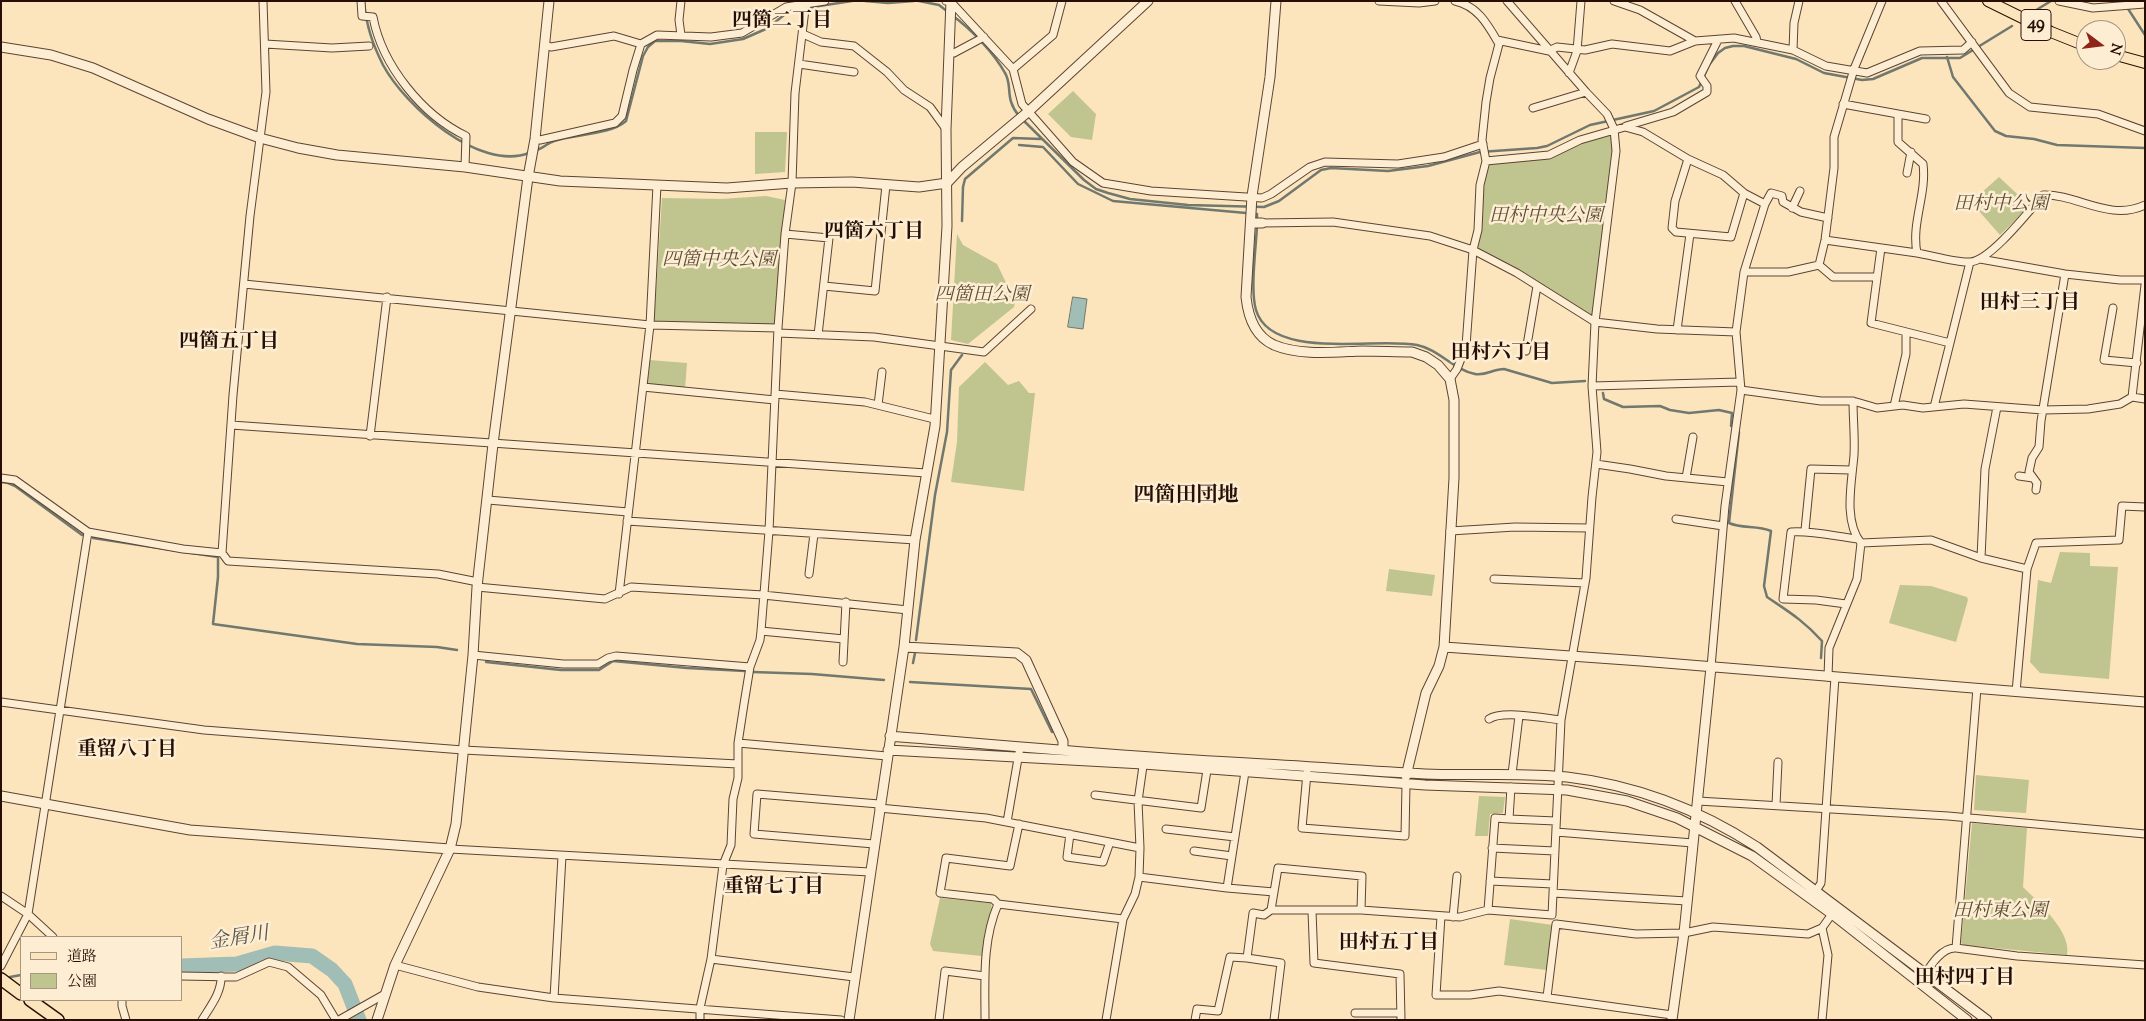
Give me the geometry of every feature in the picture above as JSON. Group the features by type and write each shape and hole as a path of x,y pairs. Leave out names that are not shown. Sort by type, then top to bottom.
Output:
{"highway":[{"path":"4,982 20,993"},
{"path":"31,1001 58,1020"}],"main road":[{"name":"49","path":"1988,1 2050,32 2076,42"},
{"path":"2126,58 2145,64"}],"street":[{"path":"263,1 266,92 244,284 231,425 222,552 228,561 438,574 478,584 605,599 631,587 763,595 846,602 908,610"},
{"path":"361,1 362,16 373,17 376,33 391,66 408,87 446,126 466,136 465,166"},
{"path":"378,1020 396,965 450,850 456,824 493,444 534,143 549,1"},
{"path":"681,35 679,20 682,1"},
{"path":"534,143 615,123 622,116 632,70 641,44 657,35 711,37 742,33 786,7 825,1"},
{"path":"1013,68 1053,35 1062,1"},
{"path":"1,47 50,55 93,68 208,119 260,138 298,148 337,155 465,166 560,181 727,188 792,183 852,182 919,187 947,183 962,167 1015,123 1148,1"},
{"path":"1276,1 1270,77 1252,199 1246,297 1247,312 1253,326 1273,344 1287,349 1311,352 1412,352 1426,356 1438,365 1450,379 1454,400 1454,478 1444,647 1439,666 1426,693 1407,772 1405,836 1302,828 1307,765"},
{"path":"1379,1 1431,2"},
{"path":"1450,379 1458,366 1466,346 1473,250 1478,230 1480,185 1486,159 1483,146 1490,78 1499,44 1490,27 1469,4 1455,1"},
{"path":"1246,958 1253,913 1264,915 1271,910 1361,910 1460,917 1488,910 1552,915 1561,720 1585,583 1597,452 1592,386 1595,322 1616,151 1614,129 1608,116 1507,1"},
{"path":"1569,73 1578,51 1580,1"},
{"path":"1614,1 1640,10 1694,41"},
{"path":"1735,1 1756,37 1756,42"},
{"path":"1793,50 1794,23 1800,1"},
{"path":"1819,265 1825,240 1834,168 1834,137 1853,71 1882,1"},
{"path":"1941,1 2009,93 2030,107 2098,114 2145,131"},
{"path":"2062,2 2093,8 2145,4"},
{"path":"700,1020 700,1008 711,959 723,865 731,845 733,799 738,778 738,743 750,667 760,640 761,631 772,464 778,331 785,234 792,183 794,93 806,3"},
{"path":"950,3 1013,68 1026,113 1073,162 1103,183 1151,191 1252,199 1262,198 1271,194 1310,167 1325,162 1398,164 1444,157 1483,146"},
{"path":"849,1020 879,806 904,647 915,540 934,419 947,226 946,129 950,3"},
{"path":"803,34 821,42 854,46 888,72 904,90 930,107 946,129"},
{"path":"545,45 551,47 614,36 641,44"},
{"path":"949,53 954,53 984,37"},
{"path":"1497,40 1550,51 1557,48 1578,51 1612,44 1670,51 1694,41 1734,38 1793,50 1826,66 1867,73 1920,51 1963,50 1972,42"},
{"path":"1486,159 1549,155 1580,140 1673,112 1707,92 1707,86 1700,76 1718,40"},
{"path":"265,44 332,48 370,46"},
{"path":"799,64 854,72"},
{"path":"1533,108 1586,92"},
{"path":"1843,104 1926,119"},
{"path":"1898,114 1898,142 1923,164 1925,174 1914,241 1917,252"},
{"path":"1625,126 1643,132 1688,159 1723,175 1744,193 1765,204"},
{"path":"1907,173 1911,152"},
{"path":"1688,159 1675,201 1672,228 1676,232 1731,237 1744,193"},
{"path":"619,594 650,325 656,185"},
{"path":"824,286 875,291 886,185"},
{"path":"1792,208 1800,191"},
{"path":"1441,916 1436,995 1470,995 1499,991 1672,1017 1694,843 1723,526 1741,386 1736,332 1744,272 1765,204 1771,193 1782,196 1783,202 1801,212 1828,218"},
{"path":"1825,240 1917,252 1970,262 1980,259 2004,240 2043,195 2057,195 2099,209 2134,210 2145,205"},
{"path":"1251,219 1262,223 1333,222 1430,236 1473,250 1537,286 1595,322 1677,330 1736,332"},
{"path":"785,234 829,238 818,335"},
{"path":"1677,330 1690,234"},
{"path":"1881,248 1871,323 1950,343"},
{"path":"1980,259 2064,274 2120,280 2145,280"},
{"path":"1934,407 1970,262"},
{"path":"1744,272 1788,272 1819,265"},
{"path":"1819,265 1833,277 1877,277"},
{"path":"2036,490 2037,483 2029,472 2032,458 2038,447 2064,274"},
{"path":"244,284 650,325 874,337 984,352 1031,309"},
{"path":"2132,397 2145,285"},
{"path":"1526,351 1537,286"},
{"path":"370,436 387,297"},
{"path":"2113,308 2104,360 2137,363"},
{"path":"1894,406 1906,354 1906,332"},
{"path":"878,405 882,372"},
{"path":"1592,386 1741,386 1821,401 1853,400 1877,408 1902,404 1923,408 1964,404 2043,410 2096,408 2120,404 2132,397 2145,399"},
{"path":"643,387 878,405 934,419"},
{"path":"1816,891 1820,883 1826,808 1832,677 1829,648 1857,579 1860,541 1850,513 1851,470 1854,452 1853,400"},
{"path":"1981,558 1985,470 1997,407"},
{"path":"231,425 772,464 926,473"},
{"path":"1686,478 1693,437"},
{"path":"1596,464 1686,478 1728,482"},
{"path":"1805,530 1811,469 1851,470"},
{"path":"2019,476 2034,478"},
{"path":"1,478 15,480 88,532 183,549 222,552"},
{"path":"488,500 628,512"},
{"path":"2016,692 2027,569 2036,543 2119,540 2122,506 2145,507"},
{"path":"1676,519 1723,526"},
{"path":"627,520 915,540"},
{"path":"1450,531 1515,527 1589,528"},
{"path":"1846,604 1816,600 1783,599 1791,532 1805,530 1816,534 1860,541 1931,540 1981,558 2027,569"},
{"path":"1,966 28,914 88,532"},
{"path":"810,574 814,534"},
{"path":"1494,579 1585,583"},
{"path":"843,662 846,602"},
{"path":"761,631 844,638"},
{"path":"904,647 1017,653 1026,660 1063,741 1063,750"},
{"path":"1444,647 2145,702"},
{"path":"473,655 563,664 598,664 616,656 750,667"},
{"path":"1956,948 1977,688"},
{"path":"1,702 204,730 463,750 738,764"},
{"path":"1489,720 1494,716 1520,716 1561,720"},
{"path":"1512,774 1520,716"},
{"path":"890,736 1063,750 1207,770 1406,784 1557,789 1603,795 1627,801 1651,808 1695,826 1752,856 1922,978 1988,1020"},
{"path":"738,743 887,753 1307,765 1407,772 1558,776 1636,791 1696,813 1721,825 1757,847 1816,891 1922,978 1967,1020"},
{"path":"1007,822 1020,748"},
{"path":"1106,1020 1123,919 1135,894 1139,877 1138,801 1144,760"},
{"path":"1776,805 1778,762"},
{"path":"1095,795 1201,808 1207,770"},
{"path":"1227,888 1245,772"},
{"path":"1509,819 1511,788"},
{"path":"874,844 754,834 757,794 986,818 1140,848"},
{"path":"1,796 190,830 450,850 870,872"},
{"path":"1698,801 1967,818 2145,834"},
{"path":"1488,910 1494,818 1556,821"},
{"path":"1019,824 1010,866 946,858 940,893 993,899 998,904 1123,919"},
{"path":"1166,829 1235,837"},
{"path":"1556,832 1694,843"},
{"path":"1070,834 1067,857 1103,862 1110,842"},
{"path":"1492,848 1555,851"},
{"path":"1194,851 1232,856"},
{"path":"554,998 562,856"},
{"path":"1271,910 1278,868 1362,876 1361,910"},
{"path":"1453,917 1457,876"},
{"path":"1139,877 1274,892"},
{"path":"1490,881 1553,884"},
{"path":"1553,894 1687,901"},
{"path":"1,896 28,914 53,936"},
{"path":"985,1020 985,951 993,916 998,904"},
{"path":"1312,911 1314,963 1400,974 1401,1016 1355,1014"},
{"path":"1547,997 1556,924 1636,934 1684,933 1713,927 1808,934 1822,928 1832,914"},
{"path":"1822,928 1828,955 1822,1020"},
{"path":"1922,978 1944,952 1950,948 2016,956 2145,965"},
{"path":"1195,1020 1197,1009 1218,1010 1230,957 1281,962 1274,1020"},
{"path":"711,959 854,977"},
{"path":"182,976 236,977 269,962 288,967 321,995 338,1020 386,994"},
{"path":"396,965 478,988 554,998 841,1020"},
{"path":"939,1020 944,970 985,976"},
{"path":"202,1020 216,998 222,982 221,976"},
{"path":"122,1001 126,1020"},
{"path":"725,1020 726,1010"}],"green space":[{"path":"1073,91 1096,114 1092,140 1071,137 1048,114"},
{"path":"755,132 787,132 785,172 755,174"},
{"name":"田村中央公園","path":"1611,133 1613,151 1594,317 1519,271 1477,248 1488,164 1549,159 1581,142"},
{"name":"田村中公園","path":"1999,177 2030,206 2000,235 1971,202"},
{"name":"四箇中央公園","path":"766,196 785,200 775,325 654,323 662,198 721,199"},
{"name":"四箇田公園","path":"957,234 963,245 997,264 1015,301 1014,307 968,344 951,340"},
{"path":"649,360 687,363 685,389 646,386"},
{"path":"985,362 1008,385 1019,381 1029,393 1035,393 1024,491 951,482 957,442 959,387"},
{"path":"2060,552 2090,553 2090,566 2118,567 2109,679 2040,673 2030,662 2038,580 2051,583"},
{"path":"1389,569 1435,575 1432,596 1386,591"},
{"path":"1900,585 1931,586 1967,597 1968,600 1956,642 1889,623"},
{"path":"1976,775 2029,780 2026,813 1974,810"},
{"path":"1479,796 1505,797 1503,813 1490,814 1488,836 1475,836"},
{"name":"田村東公園","path":"1972,823 2027,828 2023,887 2045,909 2059,927 2067,946 2067,955 1964,945 1961,943"},
{"path":"940,898 991,903 992,909 982,956 933,951 930,944"},
{"path":"1510,919 1553,925 1547,970 1504,965"}],"water":[{"path":"1073,297 1087,299 1083,329 1068,327"}],"waterway":[{"path":"537,150 554,141 602,132 619,126 626,121 643,56 648,47 655,41 710,44 743,39 768,28 793,10 852,1"},
{"path":"865,1 888,3 914,1"},
{"path":"919,1 939,5 948,12"},
{"path":"2033,12 2051,1"},
{"path":"2123,1 2145,35"},
{"path":"364,3 371,35 383,65 408,99 426,116 446,132 488,153 509,156 529,153"},
{"path":"953,16 982,42 995,57 1007,78 1010,98 1014,110 1019,116"},
{"path":"1023,120 1084,180 1096,189 1130,199 1188,205 1264,207 1279,201 1321,170 1331,168 1388,171 1428,166 1480,152 1537,148 1547,146 1590,125 1654,111 1699,87 1709,65 1718,53 1725,48 1733,46 1744,46 1796,59 1824,73 1862,80 1873,79 1922,58 1960,58 2012,26"},
{"path":"1947,57 1953,77 1995,131 2006,136 2034,139 2057,145 2145,148"},
{"path":"962,221 965,179 1013,138 1041,139"},
{"path":"1019,145 1043,147 1078,184 1113,201 1257,214 1257,221"},
{"path":"1257,226 1253,280 1254,302 1256,310 1266,326 1282,336 1327,344 1399,343 1417,345 1425,347 1467,372 1475,374 1504,369 1552,383 1585,381"},
{"path":"916,640 935,495 947,432 951,370 962,355"},
{"path":"1603,393 1604,399 1623,407 1660,406 1670,410 1689,413 1719,410 1732,413 1731,426"},
{"path":"1739,432 1729,523 1771,531 1764,586 1767,597 1802,622 1822,641 1821,658"},
{"path":"1,482 15,486 82,535"},
{"path":"93,538 218,557 213,624 357,644 437,647 457,650"},
{"path":"913,663 915,653"},
{"path":"486,662 561,670 599,670 613,661 745,671"},
{"path":"753,672 812,674 884,680"},
{"path":"910,682 1031,689 1052,732"},
{"name":"金屑川","path":"182,966 237,964 275,953 312,956 332,970 345,984 359,1020"},
{"path":"6,980 10,977 20,975"}],"district":[{"name":"四箇二丁目","path":"782,23"},
{"name":"四箇六丁目","path":"874,234"},
{"name":"田村三丁目","path":"2030,305"},
{"name":"四箇五丁目","path":"229,344"},
{"name":"田村六丁目","path":"1501,355"},
{"name":"四箇田団地","path":"1186,497"},
{"name":"重留八丁目","path":"127,752"},
{"name":"重留七丁目","path":"774,889"},
{"name":"田村五丁目","path":"1389,945"},
{"name":"田村四丁目","path":"1965,980"}]}
